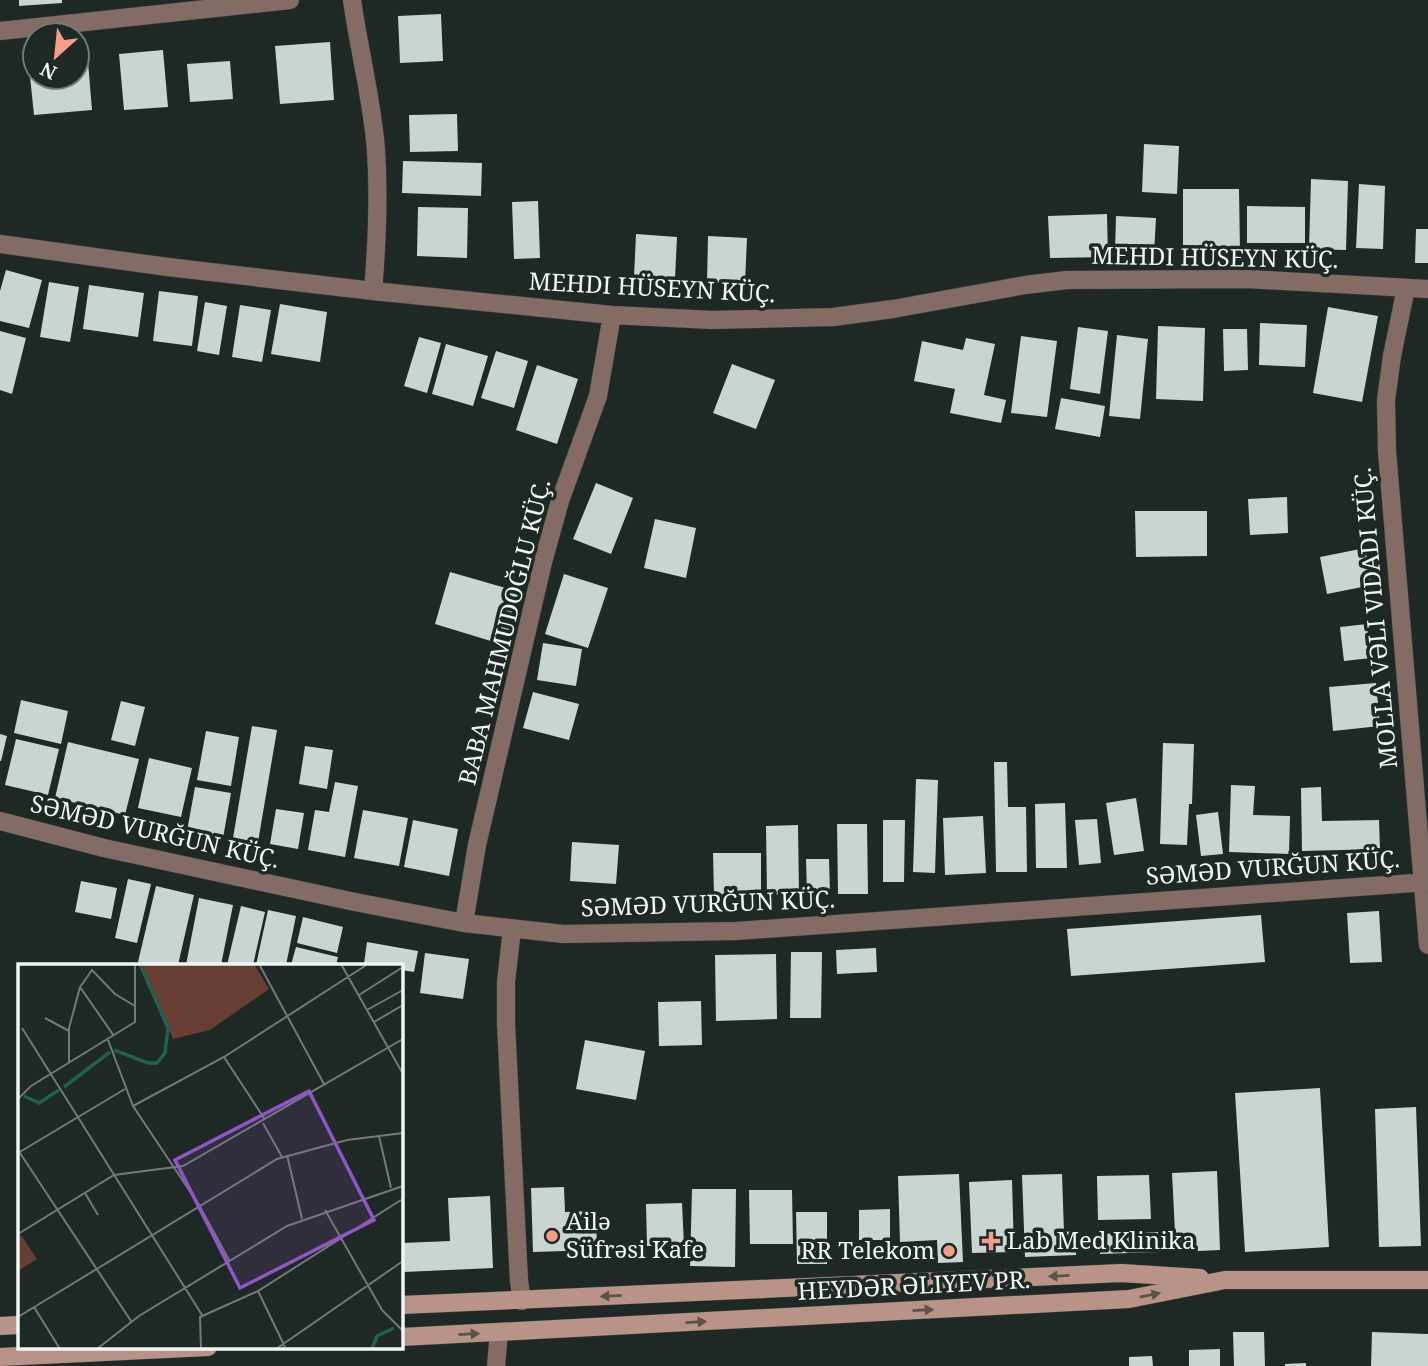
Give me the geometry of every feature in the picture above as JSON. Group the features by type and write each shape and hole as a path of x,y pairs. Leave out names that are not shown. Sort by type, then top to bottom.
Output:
{"main road":[{"path":"402,1305 1121,1273 1225,1280"},
{"name":"HEYDƏR ƏLIYEV PR.","path":"402,1337 1129,1299 1225,1280 1428,1280"},
{"path":"495,1302 499,1332"},
{"path":"0,1326 18,1325"},
{"path":"0,1357 187,1348"}],"street":[{"path":"0,31 290,0"},
{"path":"352,0 376,150 373,290"},
{"name":"MEHDI HÜSEYN KÜÇ.","path":"0,244 168,267 373,290 612,315 712,320 833,317 1025,285 1067,281 1247,279 1428,289"},
{"name":"MOLLA VƏLI VIDADI KÜÇ.","path":"1406,288 1386,400 1387,451 1425,882 1428,945"},
{"name":"BABA MAHMUDOĞLU KÜÇ.","path":"464,923 477,845 542,562 560,501 598,396 612,315"},
{"name":"SƏMƏD VURĞUN KÜÇ.","path":"0,821 117,851 355,902 464,923 575,934 736,931 1425,882"},
{"path":"512,929 506,982 506,1024 522,1301"},
{"path":"496,1366 499,1332"}],"building":[{"path":"19,0 62,0 62,3 19,6"},
{"path":"441,14 443,61 400,63 398,16"},
{"path":"330,42 334,100 280,104 275,46"},
{"path":"163,50 168,107 124,110 119,54"},
{"path":"230,61 233,99 190,102 187,64"},
{"path":"32,91 90,91 92,110 34,115"},
{"path":"457,114 458,151 410,152 409,115"},
{"path":"1144,144 1179,146 1177,194 1142,192"},
{"path":"403,161 482,163 481,196 402,193"},
{"path":"1311,179 1348,181 1346,250 1309,249"},
{"path":"1359,184 1385,186 1383,249 1356,248"},
{"path":"1183,189 1239,189 1240,252 1183,251"},
{"path":"538,201 540,258 514,259 512,202"},
{"path":"1247,206 1305,207 1305,243 1247,243"},
{"path":"418,207 468,208 467,258 417,256"},
{"path":"1107,214 1108,257 1050,258 1048,216"},
{"path":"1116,216 1156,218 1154,254 1115,252"},
{"path":"1416,229 1428,229 1428,263 1415,263"},
{"path":"636,234 677,237 675,279 634,277"},
{"path":"708,236 747,238 745,284 707,282"},
{"path":"6,270 42,280 29,328 0,321 0,291"},
{"path":"49,282 79,287 70,342 40,337"},
{"path":"89,285 144,293 138,337 83,329"},
{"path":"159,291 198,296 192,346 153,341"},
{"path":"205,302 227,306 219,355 197,351"},
{"path":"280,304 327,312 320,362 271,354"},
{"path":"240,305 271,310 262,362 232,357"},
{"path":"1328,307 1378,316 1362,402 1313,393"},
{"path":"1260,323 1307,325 1305,367 1259,365"},
{"path":"1158,326 1205,328 1203,401 1156,399"},
{"path":"1078,327 1108,331 1100,394 1070,389"},
{"path":"1223,329 1247,329 1248,370 1224,371"},
{"path":"0,331 26,338 12,394 0,390"},
{"path":"1117,335 1148,339 1140,419 1109,416"},
{"path":"1021,336 1057,341 1047,417 1011,413"},
{"path":"419,337 441,343 427,393 404,386"},
{"path":"966,338 995,344 984,395 1006,400 1001,423 950,413 955,389 914,381 922,341 963,350"},
{"path":"446,344 488,356 473,406 432,394"},
{"path":"496,351 528,361 514,408 481,398"},
{"path":"732,364 775,380 756,429 713,413"},
{"path":"537,365 578,379 557,444 516,430"},
{"path":"1061,398 1105,406 1100,437 1055,429"},
{"path":"596,483 633,498 611,554 573,539"},
{"path":"1287,497 1288,533 1250,535 1248,499"},
{"path":"1135,511 1207,511 1207,556 1136,557"},
{"path":"655,519 696,528 686,578 644,568"},
{"path":"1365,548 1372,585 1327,594 1320,557"},
{"path":"450,572 520,592 504,645 435,624"},
{"path":"564,574 608,588 588,648 545,634"},
{"path":"1367,624 1371,658 1344,661 1340,627"},
{"path":"543,643 582,649 576,686 537,680"},
{"path":"1376,683 1380,726 1333,731 1329,687"},
{"path":"533,692 579,704 569,740 523,728"},
{"path":"21,700 68,711 61,744 14,733"},
{"path":"121,701 145,707 135,746 111,740"},
{"path":"252,726 277,730 258,842 233,838"},
{"path":"206,731 239,737 231,786 197,780"},
{"path":"0,734 7,736 1,761 0,761"},
{"path":"16,739 59,749 48,795 5,785"},
{"path":"68,742 139,759 125,815 55,798"},
{"path":"1163,743 1194,744 1192,804 1189,804 1187,845 1160,844"},
{"path":"305,746 333,750 327,789 299,784"},
{"path":"149,758 192,768 181,817 138,808"},
{"path":"994,762 1007,762 1008,807 1026,807 1027,872 996,872"},
{"path":"916,779 938,780 935,873 913,872"},
{"path":"335,782 358,786 345,857 308,850 315,810 329,812"},
{"path":"1231,785 1255,786 1253,815 1290,816 1289,854 1229,852"},
{"path":"195,787 231,793 223,838 187,831"},
{"path":"1321,787 1322,821 1379,820 1380,849 1302,851 1301,788"},
{"path":"1136,798 1144,851 1114,855 1106,803"},
{"path":"1065,803 1067,868 1036,868 1035,804"},
{"path":"276,809 304,813 298,849 270,844"},
{"path":"363,810 408,818 399,866 354,858"},
{"path":"1218,812 1223,854 1201,856 1196,815"},
{"path":"983,816 986,873 945,875 943,818"},
{"path":"1097,819 1101,863 1079,865 1075,820"},
{"path":"413,820 458,829 449,876 404,867"},
{"path":"883,820 905,820 904,882 883,882"},
{"path":"837,824 867,824 868,894 838,894"},
{"path":"798,825 799,894 767,895 766,826"},
{"path":"572,842 619,845 616,884 570,881"},
{"path":"713,853 761,853 761,896 714,896"},
{"path":"806,859 829,859 830,893 807,894"},
{"path":"128,879 151,884 137,943 115,938"},
{"path":"81,881 117,888 111,919 75,912"},
{"path":"156,886 194,895 178,964 138,962"},
{"path":"199,898 233,905 221,964 186,964"},
{"path":"241,906 265,912 253,964 227,964"},
{"path":"268,910 296,916 286,964 256,964"},
{"path":"1379,911 1382,962 1350,963 1347,913"},
{"path":"1261,915 1265,962 1071,976 1067,929"},
{"path":"303,917 343,927 337,953 297,943"},
{"path":"367,942 418,951 414,972 402,970 402,964 364,964"},
{"path":"296,947 338,957 336,964 291,964"},
{"path":"876,948 877,972 837,974 836,950"},
{"path":"791,952 822,952 821,1018 790,1018"},
{"path":"425,953 469,959 463,999 420,993"},
{"path":"776,954 777,1019 716,1021 715,955"},
{"path":"701,1001 702,1045 659,1046 658,1002"},
{"path":"585,1040 645,1051 636,1100 576,1089"},
{"path":"1320,1088 1329,1247 1245,1252 1235,1093"},
{"path":"1416,1107 1421,1246 1379,1247 1375,1109"},
{"path":"1217,1171 1220,1250 1176,1252 1172,1173"},
{"path":"959,1174 963,1262 938,1263 937,1240 900,1242 898,1176"},
{"path":"1062,1174 1064,1232 1076,1231 1076,1255 1025,1257 1022,1175"},
{"path":"1149,1175 1151,1219 1098,1220 1097,1176"},
{"path":"1012,1180 1014,1252 972,1253 969,1182"},
{"path":"564,1187 565,1212 596,1211 597,1250 533,1252 531,1188"},
{"path":"692,1189 736,1189 735,1267 690,1266"},
{"path":"749,1190 792,1190 793,1244 750,1244"},
{"path":"490,1196 493,1268 404,1272 402,1243 450,1241 448,1198"},
{"path":"682,1203 684,1245 647,1246 646,1204"},
{"path":"890,1209 890,1240 859,1240 859,1210"},
{"path":"796,1212 827,1212 827,1264 797,1264"},
{"path":"1158,1232 1159,1252 1100,1254 1100,1234"},
{"path":"1233,1332 1264,1332 1265,1366 1234,1366"},
{"path":"1372,1332 1428,1334 1428,1366 1371,1366"},
{"path":"1220,1349 1220,1366 1189,1366 1189,1350"},
{"path":"1152,1356 1153,1366 1129,1366 1129,1357"},
{"path":"1306,1363 1306,1366 1285,1366 1285,1364"}],"place":[{"name":"Ailə Süfrəsi Kafe","path":"552,1236"},
{"name":"Lab Med Klinika","path":"991,1241"},
{"name":"RR Telekom","path":"949,1251"}]}
